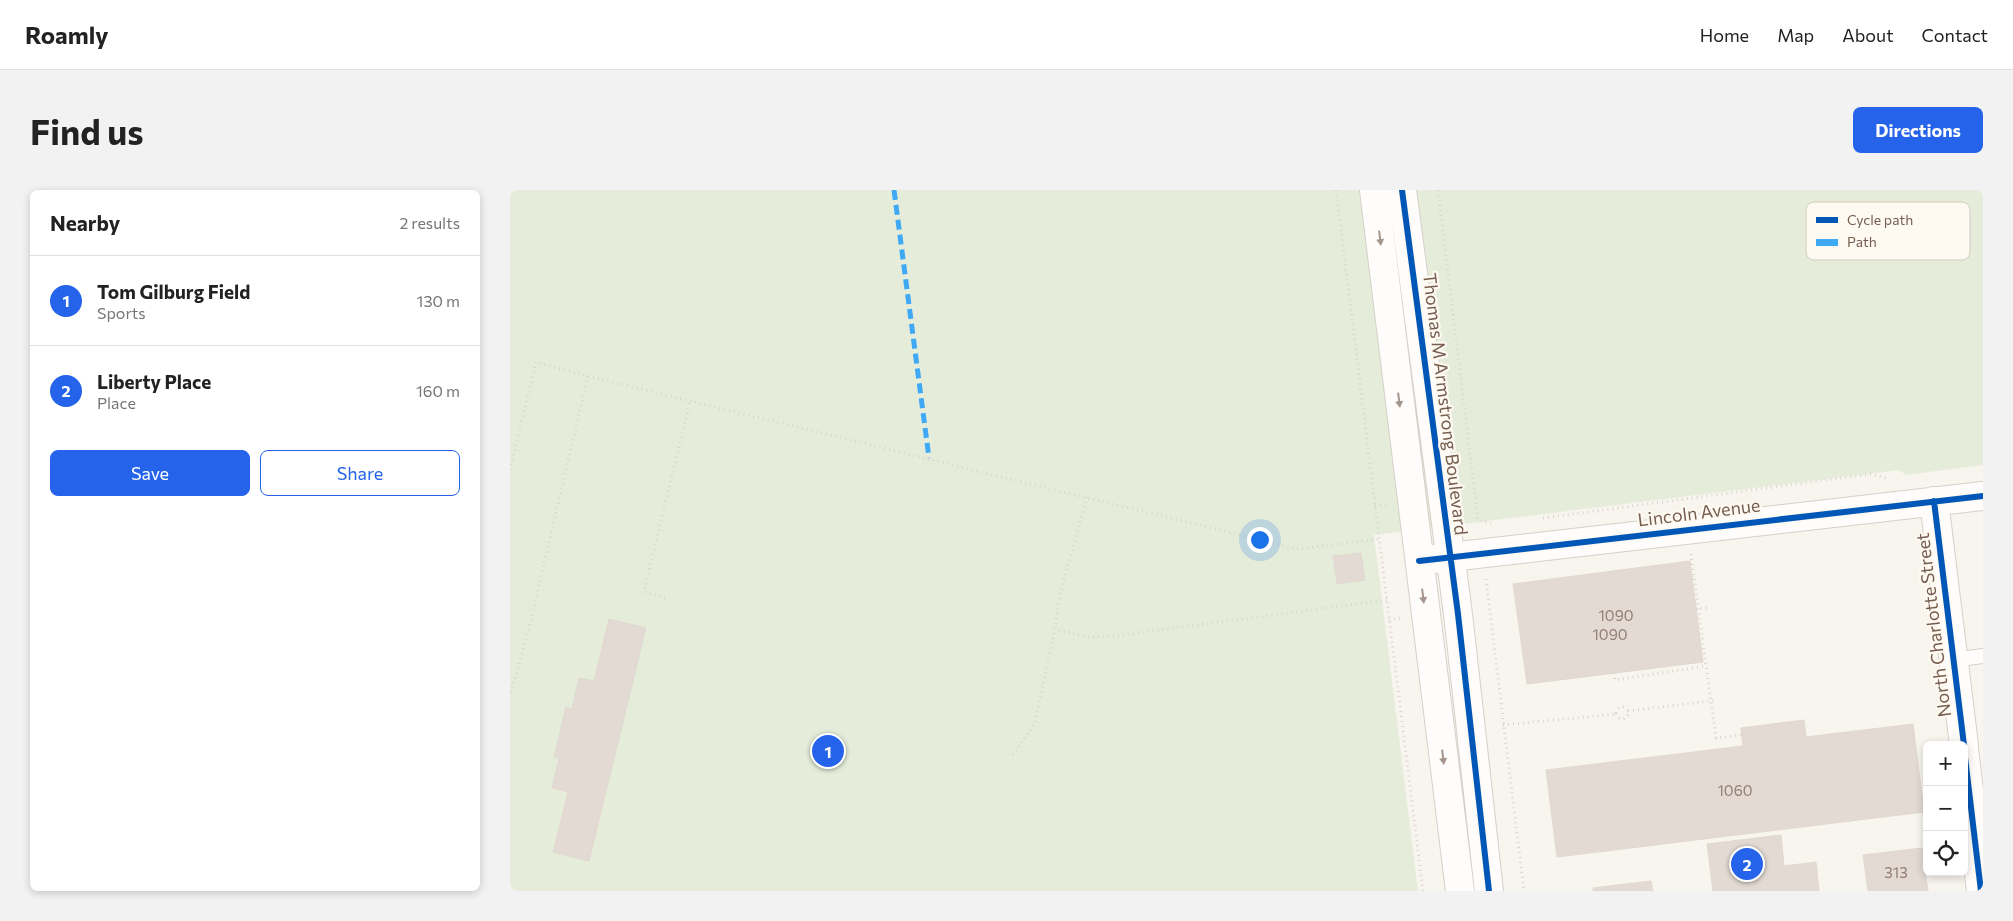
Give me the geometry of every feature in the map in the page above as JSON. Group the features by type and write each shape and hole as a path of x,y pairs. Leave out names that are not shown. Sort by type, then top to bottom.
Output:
{"street":[{"path":"1374,190 1460,891"},
{"name":"Thomas M Armstrong Boulevard","path":"1402,190 1450,557 1489,891"},
{"name":"Lincoln Avenue","path":"1419,561 1983,496"},
{"name":"North Charlotte Street","path":"1934,501 1963,741"},
{"path":"1968,768 1978,815 1981,891"}],"lane":[{"path":"1953,660 1983,656"}],"path":[{"path":"1336,190 1422,891"},
{"path":"1438,190 1478,520 1492,524 1500,523"},
{"path":"510,470 536,362 1298,549 1379,539"},
{"path":"510,696 529,628 588,376"},
{"path":"665,598 644,592 690,400"},
{"path":"1536,519 1871,474 1888,479 1896,478"},
{"path":"1013,755 1035,723 1055,629 1060,594 1087,497"},
{"path":"1691,553 1697,609 1716,738 1741,735"},
{"path":"1485,577 1524,891"},
{"path":"1055,629 1086,637 1114,636 1387,600"},
{"path":"1697,609 1707,608"},
{"path":"1614,673 1615,680 1706,666"},
{"path":"1628,711 1717,700"},
{"path":"1616,714 1619,707 1625,707 1628,711"},
{"path":"1504,725 1616,714 1624,719 1628,715 1628,711"}],"green space":[{"path":"510,190 1983,190 1983,465 1906,475 1899,470 1374,535 1418,891 510,891"}],"building":[{"path":"1361,553 1365,580 1337,584 1333,556"},
{"path":"1690,561 1703,662 1527,684 1513,584"},
{"path":"609,619 646,628 589,861 553,852 568,792 552,788 559,758 554,757 566,707 572,709 579,678 594,681"},
{"path":"1804,720 1806,737 1913,724 1923,812 1557,857 1546,770 1743,746 1741,728"},
{"path":"1781,835 1784,866 1816,862 1819,891 1713,891 1707,844"},
{"path":"1922,848 1923,876 1926,876 1928,891 1868,891 1863,855"},
{"path":"1651,881 1653,891 1593,891 1593,888"}],"marked path":[{"path":"894,190 929,458"}],"cycle path":[{"path":"1402,190 1458,614 1489,891"},
{"path":"1419,561 1983,496"},
{"path":"1934,501 1964,741"},
{"path":"1968,782 1981,891"}],"place":[{"name":"Tom Gilburg Field","path":"828,751"},
{"name":"Liberty Place","path":"1747,864"}]}
